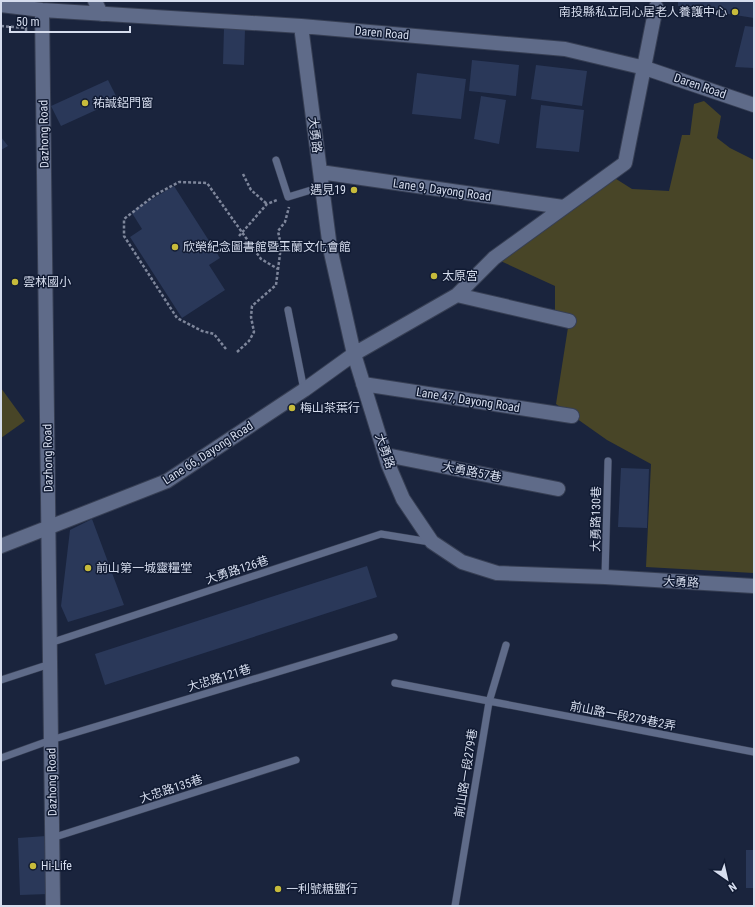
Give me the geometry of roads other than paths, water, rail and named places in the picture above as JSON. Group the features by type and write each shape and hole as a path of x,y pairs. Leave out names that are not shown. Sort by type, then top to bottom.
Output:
{"street":[{"path":"95,1 101,14"},
{"name":"Lane 66, Dayong Road","path":"1,546 49,529 167,481 304,390 354,354 457,295 494,258 563,207 625,164 645,68 656,4"},
{"name":"Daren Road","path":"1,5 42,10 301,26 565,49 645,68 754,105"},
{"name":"Dazhong Road","path":"42,10 53,906"},
{"name":"大勇路","path":"301,26 330,248 354,354 386,455 404,499 432,542 462,562 497,573 605,577 754,586"},
{"name":"Lane 9, Dayong Road","path":"320,172 563,207"},
{"path":"457,295 569,321"},
{"name":"Lane 47, Dayong Road","path":"363,384 572,416"},
{"name":"大勇路57巷","path":"386,455 558,489"}],"lane":[{"path":"276,160 288,196 321,187"},
{"path":"288,310 304,390"},
{"name":"大勇路130巷","path":"605,577 608,462"},
{"name":"大勇路126巷","path":"50,642 381,534 432,542"},
{"name":"大忠路121巷","path":"1,758 51,740 394,637"},
{"name":"前山路一段279巷","path":"455,906 489,702 506,645"},
{"path":"1,680 50,664"},
{"name":"前山路一段279巷2弄","path":"395,683 754,752"},
{"name":"大忠路135巷","path":"52,838 296,760"}],"place":[{"name":"南投縣私立同心居老人養護中心","path":"735,12"},
{"name":"祐誠鋁門窗","path":"85,103"},
{"name":"遇見19","path":"354,190"},
{"name":"欣榮紀念圖書館暨玉蘭文化會館","path":"175,247"},
{"name":"太原宮","path":"434,276"},
{"name":"雲林國小","path":"15,282"},
{"name":"梅山茶葉行","path":"292,408"},
{"name":"前山第一城靈糧堂","path":"88,568"},
{"name":"Hi-Life","path":"33,866"},
{"name":"一利號糖鹽行","path":"278,889"}]}
